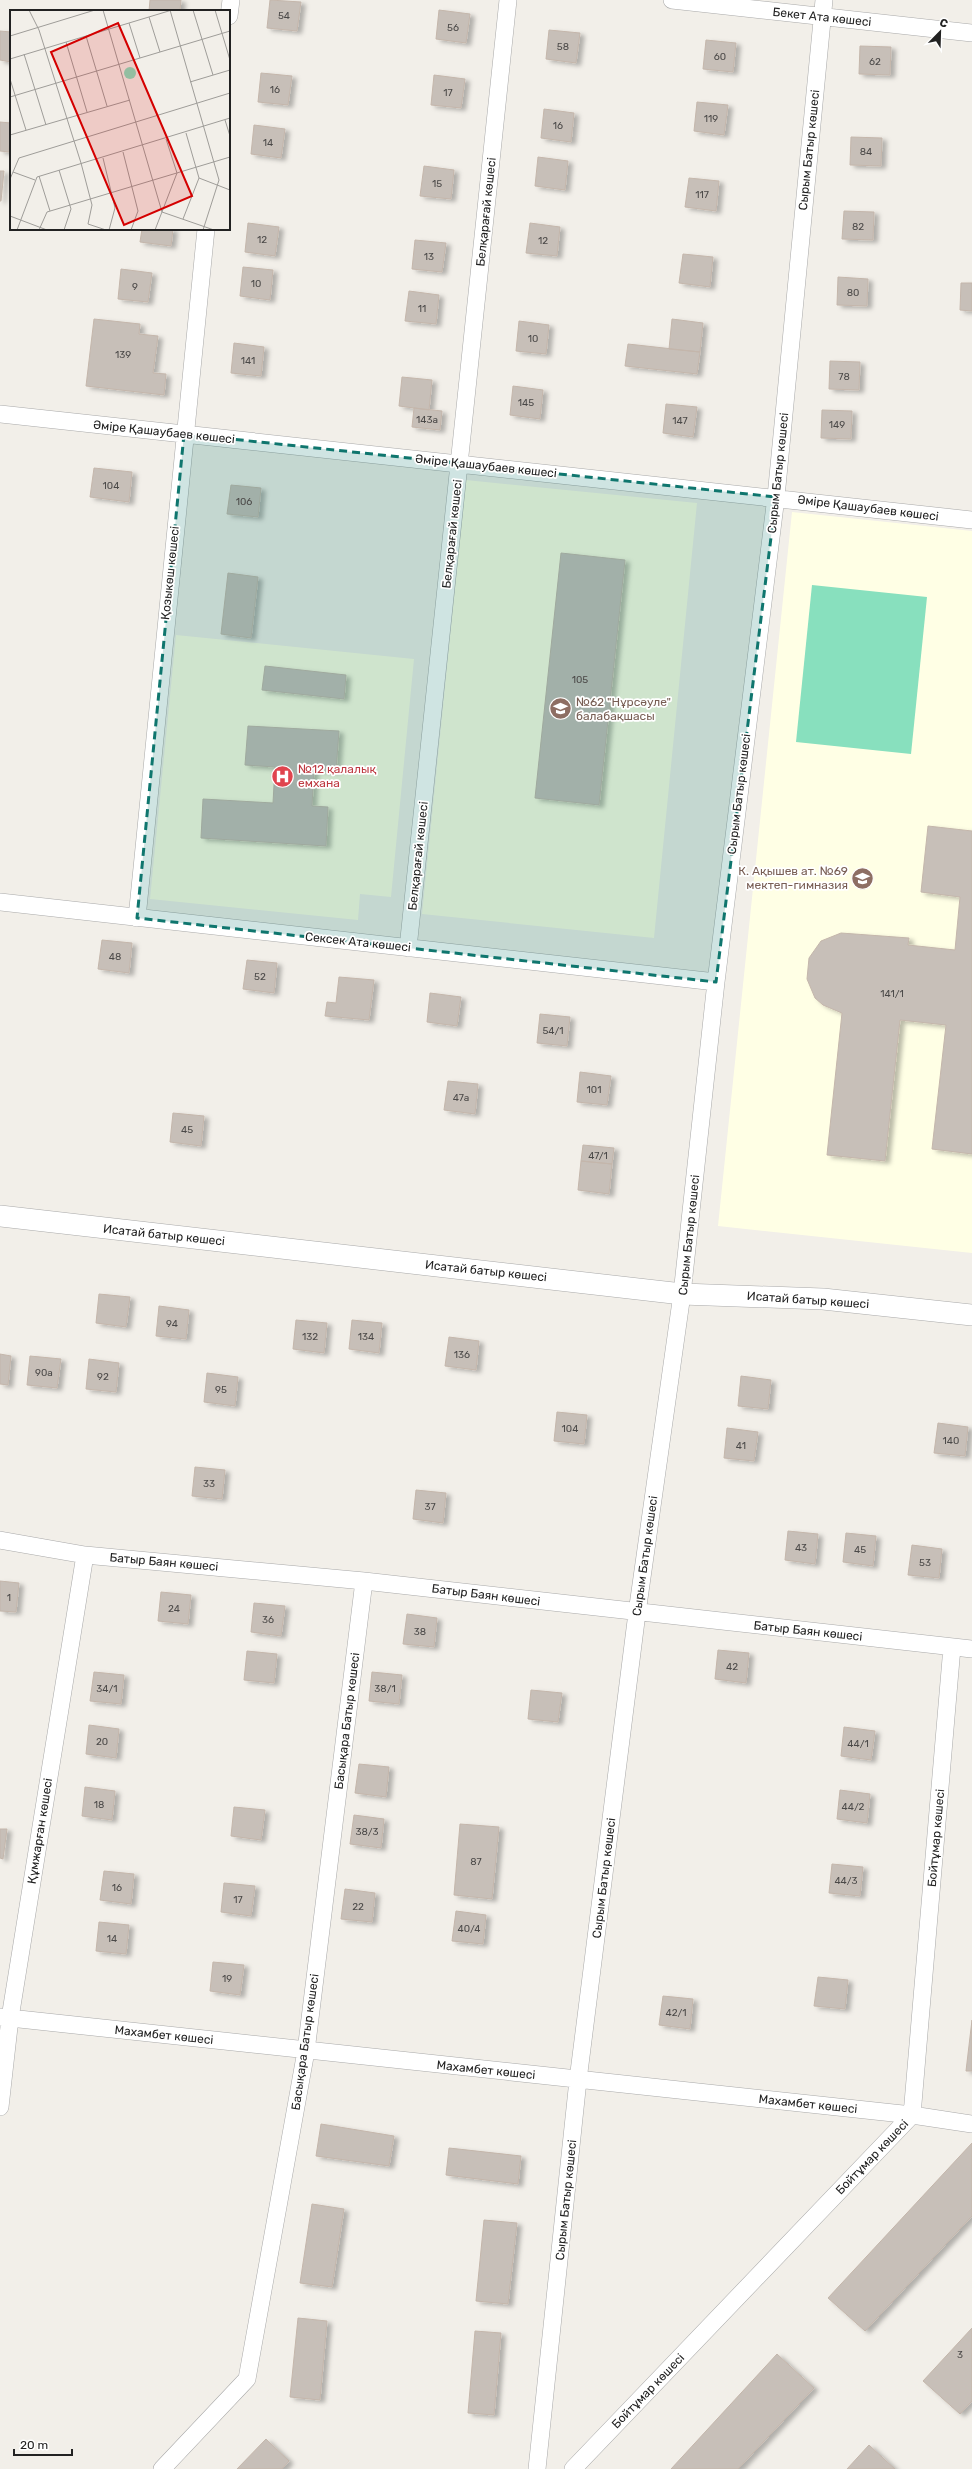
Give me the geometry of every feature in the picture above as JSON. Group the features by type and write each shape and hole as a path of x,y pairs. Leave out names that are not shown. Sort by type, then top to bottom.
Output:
{"street":[{"path":"230,10 231,0"},
{"name":"Белқарағай көшесі","path":"408,948 508,0"},
{"name":"Бекет Ата көшесі","path":"672,0 823,8 972,33"},
{"name":"Сырым Батыр көшесі","path":"537,2469 578,2080 637,1613 682,1294 716,982 776,497 823,8"},
{"name":"Қозыкөш көшесі","path":"137,918 184,434 206,230"},
{"name":"Әміре Қашаубаев көшесі","path":"0,414 776,497 972,520"},
{"name":"Сексек Ата көшесі","path":"0,902 716,982"},
{"name":"Исатай батыр көшесі","path":"0,1216 682,1294 823,1299 972,1315"},
{"name":"Батыр Баян көшесі","path":"0,1540 85,1555 364,1581 637,1613 972,1649"},
{"name":"Құмжарған көшесі","path":"0,2107 5,2017 85,1555"},
{"name":"Басықара Батыр көшесі","path":"162,2469 247,2379 306,2051 364,1581"},
{"name":"Бойтұмар көшесі","path":"573,2469 912,2115 952,1647"},
{"name":"Махамбет көшесі","path":"5,2017 306,2051 912,2115 972,2124"}],"highlighted area":[{"path":"184,434 776,497 716,982 137,918"}],"shaded area":[{"name":"№62 \"Нұрсәуле\" балабақшасы","path":"466,480 697,503 654,938 422,914"},
{"name":"К. Ақышев ат. №69 мектеп-гимназия","path":"792,512 972,531 972,1253 718,1226"},
{"name":"№12 қалалық емхана","path":"176,635 414,659 391,897 360,894 358,920 150,899"}],"green space":[{"path":"812,585 927,597 911,754 796,742"}],"building":[{"path":"150,0 181,0 180,10 149,10"},
{"path":"270,0 301,2 297,31 267,28"},
{"path":"439,10 470,14 466,43 436,39"},
{"path":"549,30 580,33 576,63 546,59"},
{"path":"0,31 10,32 10,62 0,60"},
{"path":"706,40 736,43 733,72 703,69"},
{"path":"860,46 891,47 890,75 859,74"},
{"path":"261,73 292,76 288,105 258,102"},
{"path":"434,75 465,79 461,108 431,105"},
{"path":"697,102 728,105 724,135 694,131"},
{"path":"544,109 574,113 571,142 541,138"},
{"path":"0,122 10,123 9,152 0,151"},
{"path":"254,125 285,129 281,158 251,154"},
{"path":"851,137 882,138 881,166 850,165"},
{"path":"538,157 568,161 565,190 535,186"},
{"path":"424,166 454,170 451,199 420,196"},
{"path":"0,171 4,171 1,201 0,201"},
{"path":"689,178 719,181 716,211 685,207"},
{"path":"844,211 874,212 873,240 842,239"},
{"path":"248,223 279,227 275,256 245,252"},
{"path":"530,223 560,227 557,256 526,253"},
{"path":"142,230 173,230 171,246 140,242"},
{"path":"415,240 446,243 442,272 412,269"},
{"path":"683,254 713,257 710,287 679,283"},
{"path":"243,267 273,270 270,300 240,296"},
{"path":"121,269 152,273 148,302 118,299"},
{"path":"838,277 868,279 867,306 837,305"},
{"path":"961,283 972,283 972,311 960,310"},
{"path":"409,291 439,295 436,324 405,321"},
{"path":"94,319 140,324 139,334 158,336 153,373 166,374 164,395 86,386"},
{"path":"672,319 703,323 700,352 669,349"},
{"path":"519,321 549,325 546,354 516,351"},
{"path":"234,343 264,347 261,376 231,373"},
{"path":"628,344 700,352 697,374 625,366"},
{"path":"830,361 860,362 859,390 829,389"},
{"path":"402,377 432,380 429,410 399,406"},
{"path":"513,386 543,390 540,419 510,415"},
{"path":"666,404 697,407 693,437 663,433"},
{"path":"414,408 442,411 440,430 412,427"},
{"path":"822,410 852,411 851,439 821,438"},
{"path":"94,468 132,472 129,502 90,497"},
{"path":"231,485 261,488 258,517 227,514"},
{"path":"561,553 625,560 599,805 535,798"},
{"path":"228,573 258,577 251,638 221,634"},
{"path":"265,666 346,675 344,699 262,690"},
{"path":"248,726 339,731 336,771 314,769 312,806 328,807 326,846 201,838 203,799 273,803 275,767 245,765"},
{"path":"928,826 972,831 972,1154 932,1149 946,1025 900,1020 885,1161 827,1155 842,1013 823,1005 815,998 807,979 809,958 821,941 841,933 909,938 908,945 955,950 960,897 921,892"},
{"path":"102,940 132,943 129,973 98,969"},
{"path":"247,960 277,963 274,993 243,989"},
{"path":"339,977 374,980 369,1020 325,1016 327,1002 336,1003"},
{"path":"430,993 461,997 457,1026 427,1022"},
{"path":"540,1014 570,1017 567,1046 537,1043"},
{"path":"580,1072 611,1076 607,1105 577,1102"},
{"path":"448,1081 478,1084 475,1114 444,1110"},
{"path":"173,1113 204,1116 201,1146 170,1142"},
{"path":"583,1145 614,1148 612,1164 581,1161"},
{"path":"581,1161 612,1164 609,1194 578,1190"},
{"path":"99,1294 130,1297 126,1327 96,1323"},
{"path":"159,1306 189,1310 186,1339 156,1336"},
{"path":"296,1320 327,1323 324,1353 293,1349"},
{"path":"352,1320 382,1323 379,1353 349,1349"},
{"path":"449,1337 479,1341 476,1370 445,1366"},
{"path":"0,1354 11,1356 8,1385 0,1384"},
{"path":"30,1356 61,1359 57,1388 27,1385"},
{"path":"89,1359 119,1363 116,1392 86,1389"},
{"path":"207,1373 238,1377 235,1406 204,1402"},
{"path":"741,1376 771,1380 768,1409 738,1406"},
{"path":"557,1412 587,1415 584,1444 554,1441"},
{"path":"938,1423 968,1427 965,1456 934,1453"},
{"path":"727,1428 758,1432 754,1461 724,1458"},
{"path":"195,1467 225,1470 222,1499 192,1496"},
{"path":"416,1490 446,1493 443,1523 413,1519"},
{"path":"788,1531 818,1534 815,1564 785,1560"},
{"path":"846,1533 876,1536 873,1566 843,1562"},
{"path":"912,1545 942,1549 939,1578 908,1575"},
{"path":"0,1581 19,1583 16,1612 0,1611"},
{"path":"161,1592 191,1595 188,1624 158,1621"},
{"path":"254,1603 285,1606 281,1636 251,1632"},
{"path":"407,1614 437,1618 434,1647 403,1644"},
{"path":"718,1650 749,1653 746,1683 715,1679"},
{"path":"247,1651 277,1654 274,1683 244,1680"},
{"path":"94,1672 124,1675 121,1704 90,1701"},
{"path":"372,1672 402,1675 399,1704 369,1701"},
{"path":"531,1690 562,1693 558,1722 528,1719"},
{"path":"89,1725 119,1729 116,1758 86,1754"},
{"path":"844,1727 875,1731 871,1760 841,1756"},
{"path":"359,1764 389,1767 386,1797 355,1793"},
{"path":"85,1787 115,1791 112,1820 82,1816"},
{"path":"840,1790 870,1794 867,1823 837,1819"},
{"path":"234,1807 265,1810 261,1840 231,1836"},
{"path":"354,1815 384,1819 381,1848 350,1844"},
{"path":"460,1824 499,1827 492,1899 454,1895"},
{"path":"0,1829 7,1829 3,1859 0,1858"},
{"path":"832,1864 863,1867 860,1896 829,1893"},
{"path":"104,1871 134,1874 131,1904 100,1900"},
{"path":"224,1883 255,1886 251,1916 221,1912"},
{"path":"345,1889 375,1893 372,1922 341,1919"},
{"path":"456,1911 486,1915 483,1944 452,1941"},
{"path":"99,1922 129,1925 126,1954 96,1951"},
{"path":"213,1962 244,1965 240,1995 210,1991"},
{"path":"818,1977 848,1980 845,2009 814,2006"},
{"path":"663,1996 693,1999 690,2029 659,2025"},
{"path":"972,2020 972,2071 966,2071"},
{"path":"321,2124 394,2136 389,2166 316,2156"},
{"path":"972,2143 972,2216 865,2331 828,2298"},
{"path":"449,2148 521,2156 518,2184 446,2175"},
{"path":"312,2204 344,2209 332,2287 300,2283"},
{"path":"484,2220 517,2223 508,2304 476,2301"},
{"path":"298,2318 327,2321 320,2400 290,2397"},
{"path":"972,2328 972,2401 960,2414 923,2381"},
{"path":"475,2331 501,2333 494,2415 468,2413"},
{"path":"777,2354 814,2388 738,2469 671,2469"},
{"path":"266,2439 289,2461 282,2469 237,2469"},
{"path":"869,2445 895,2469 847,2469"}],"place":[{"name":"№62 \"Нұрсәуле\" балабақшасы","path":"560,709"},
{"name":"№12 қалалық емхана","path":"282,776"},
{"name":"К. Ақышев ат. №69 мектеп-гимназия","path":"863,878"}]}
